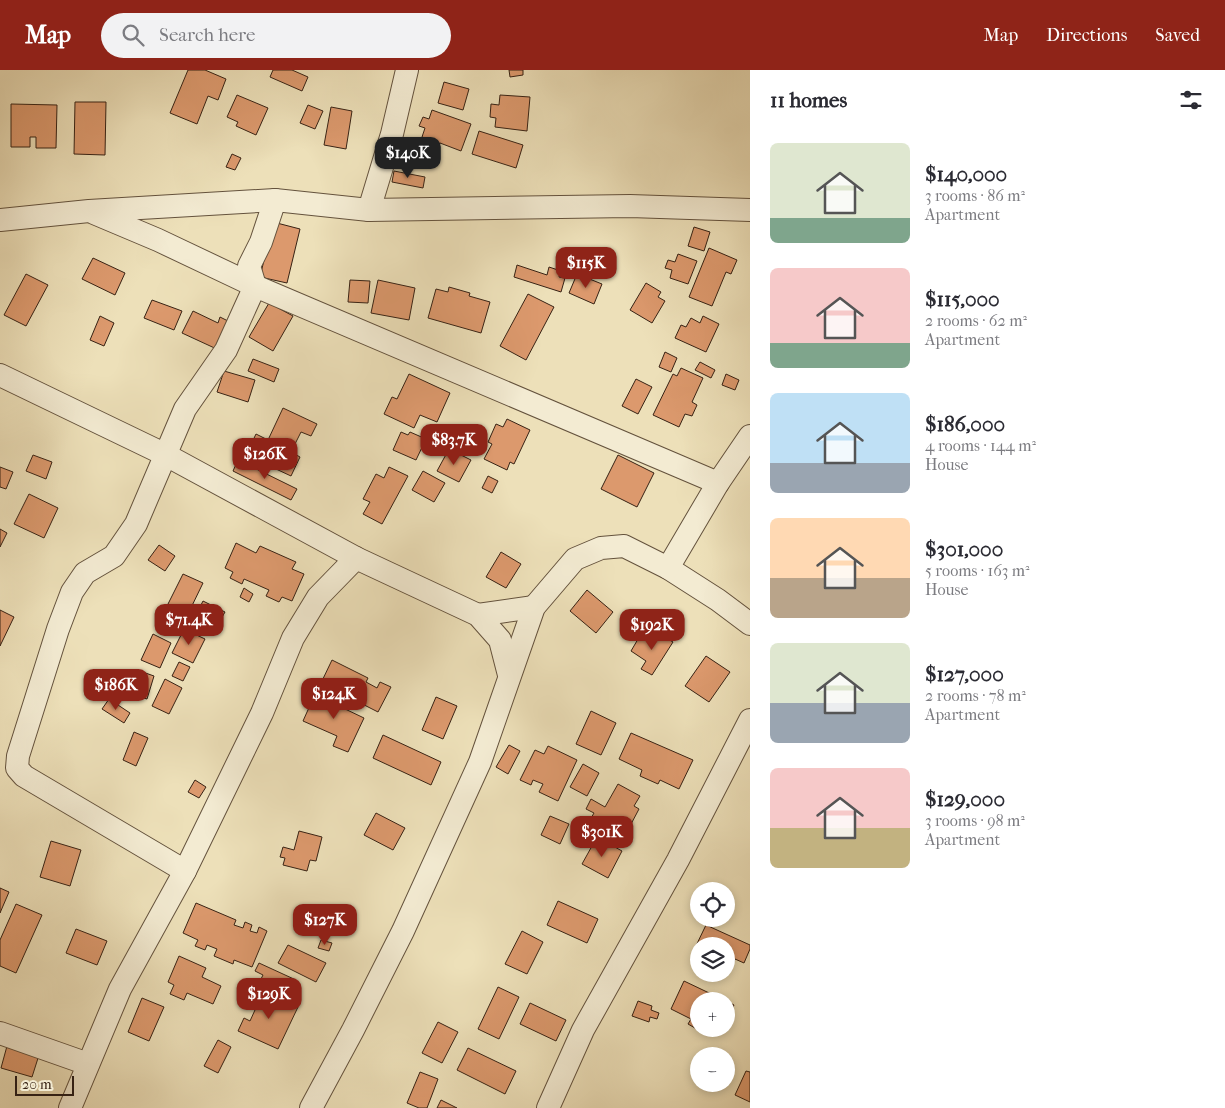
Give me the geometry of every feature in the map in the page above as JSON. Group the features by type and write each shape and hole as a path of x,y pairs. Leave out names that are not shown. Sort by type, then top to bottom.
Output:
{"street":[{"path":"369,210 392,134 407,70"},
{"path":"185,871 24,776 9,754 72,592 85,573 114,556 136,524 185,409 226,350 255,286 249,266 275,200"},
{"path":"0,220 89,211 275,200 369,210 630,206 750,210"},
{"path":"89,211 158,240 255,286 718,483"},
{"path":"0,375 166,455 356,558 478,615 500,640 509,675"},
{"path":"668,568 718,483 750,436"},
{"path":"311,1108 403,931 480,762 534,608 575,559 601,548 624,546 668,568 718,600 750,624"},
{"path":"70,1108 120,989 185,871 262,713 293,638 318,597 356,558"},
{"path":"478,615 534,608"},
{"path":"548,1108 583,1030 678,860 750,720"},
{"path":"0,1033 88,1064"}],"building":[{"path":"188,70 205,70 226,79 218,100 208,96 197,124 170,113"},
{"path":"273,70 292,70 308,77 302,91 270,77"},
{"path":"509,70 523,70 523,75 510,77"},
{"path":"444,82 469,89 463,110 438,103"},
{"path":"237,95 268,108 256,135 236,126 238,122 227,117"},
{"path":"500,95 530,97 527,131 495,127 496,118 490,117 491,104 499,105"},
{"path":"75,102 106,102 105,155 74,154"},
{"path":"11,104 57,105 56,148 36,148 36,137 30,137 30,147 11,147"},
{"path":"308,105 323,111 315,129 300,123"},
{"path":"331,107 352,111 346,149 324,145"},
{"path":"432,110 471,124 461,151 440,143 438,149 426,145 428,139 422,137 425,128 419,126 423,117 429,119"},
{"path":"479,131 523,145 516,168 472,154"},
{"path":"417,151 438,156 436,163 416,158"},
{"path":"232,154 241,158 235,170 226,167"},
{"path":"394,171 425,177 423,188 392,182"},
{"path":"273,222 300,229 287,283 260,277"},
{"path":"694,227 710,232 704,251 688,246"},
{"path":"709,248 737,260 731,274 726,272 712,306 689,297"},
{"path":"678,254 697,261 688,284 670,278 672,270 665,268 668,260 675,262"},
{"path":"93,258 125,273 115,295 82,279"},
{"path":"517,265 547,275 549,267 561,271 559,277 565,278 561,292 514,277"},
{"path":"26,274 48,285 26,326 4,315"},
{"path":"577,274 602,284 594,304 569,293"},
{"path":"350,280 370,281 368,303 348,302"},
{"path":"378,280 415,288 409,320 371,313"},
{"path":"646,283 661,292 658,297 665,301 652,323 630,310"},
{"path":"449,287 470,293 469,296 490,302 481,333 428,318 436,289 448,292"},
{"path":"528,294 554,307 526,360 500,346"},
{"path":"152,300 182,311 174,330 144,318"},
{"path":"269,303 293,316 273,351 249,337"},
{"path":"193,311 218,323 220,317 234,324 221,351 182,333"},
{"path":"100,316 114,323 104,346 90,340"},
{"path":"703,316 719,324 706,352 675,338 681,325 686,327 691,318 700,323"},
{"path":"665,352 677,358 671,372 659,367"},
{"path":"253,359 279,369 274,382 248,371"},
{"path":"700,362 715,370 711,378 695,370"},
{"path":"681,368 703,378 692,402 697,405 692,416 685,414 679,427 653,415 673,374 677,376"},
{"path":"224,371 255,380 248,402 217,392"},
{"path":"409,374 450,393 437,422 420,415 414,428 384,414 392,397 397,399"},
{"path":"726,374 739,380 735,390 722,385"},
{"path":"636,379 652,387 638,414 622,406"},
{"path":"283,408 317,424 311,436 301,432 291,452 300,457 291,476 246,455 256,434 268,440"},
{"path":"507,419 530,430 514,464 510,462 507,470 484,459 492,444 488,442 496,424 503,427"},
{"path":"401,432 408,435 410,432 426,439 416,460 393,450"},
{"path":"449,449 471,460 459,482 437,471"},
{"path":"33,455 52,462 46,479 26,471"},
{"path":"618,455 654,473 637,507 601,489"},
{"path":"238,460 297,489 291,500 233,471"},
{"path":"0,467 13,472 6,489 0,487"},
{"path":"389,467 408,476 382,524 363,514 370,502 363,499 376,474 384,478"},
{"path":"423,471 445,483 434,502 412,490"},
{"path":"488,476 498,481 492,493 482,488"},
{"path":"29,494 58,508 44,538 14,524"},
{"path":"0,529 7,533 0,547"},
{"path":"236,543 256,553 260,546 296,562 292,569 304,574 292,601 282,597 279,602 266,596 269,590 244,579 242,584 230,578 233,572 225,568"},
{"path":"159,545 175,556 165,571 148,560"},
{"path":"501,552 521,564 506,588 486,577"},
{"path":"183,574 203,583 187,616 167,606"},
{"path":"244,588 253,594 249,602 240,597"},
{"path":"587,590 613,612 596,633 570,611"},
{"path":"203,601 225,612 214,631 193,621"},
{"path":"0,610 14,617 0,646"},
{"path":"184,629 205,639 193,663 172,653"},
{"path":"654,631 673,642 652,675 641,669 646,661 631,651 641,634 649,639"},
{"path":"153,634 171,643 160,668 141,660"},
{"path":"706,656 730,672 709,702 685,686"},
{"path":"332,660 368,678 366,682 377,688 380,682 391,687 378,712 321,683"},
{"path":"179,662 190,667 183,681 172,676"},
{"path":"137,670 154,676 147,699 130,694"},
{"path":"165,679 182,688 169,714 152,706"},
{"path":"316,692 344,705 343,708 364,718 348,752 333,746 337,736 303,721"},
{"path":"436,697 457,706 443,739 422,730"},
{"path":"109,699 130,713 124,723 102,709"},
{"path":"591,711 616,723 601,755 576,744"},
{"path":"134,732 148,738 136,766 123,760"},
{"path":"631,733 693,760 679,789 660,780 658,784 640,776 642,770 619,759"},
{"path":"383,735 441,762 431,785 373,758"},
{"path":"509,745 520,751 508,774 496,767"},
{"path":"548,746 577,760 558,801 539,792 543,784 533,780 531,785 520,780 535,750 544,754"},
{"path":"583,764 599,773 587,796 570,787"},
{"path":"195,780 206,787 199,798 188,792"},
{"path":"618,784 640,796 634,806 639,809 621,843 587,825 594,813 586,809 591,799 605,807"},
{"path":"376,813 405,828 393,850 364,835"},
{"path":"550,816 569,824 560,844 541,835"},
{"path":"299,831 322,837 316,861 310,860 307,871 283,865 285,858 280,857 283,847 294,850"},
{"path":"597,837 622,851 608,878 582,864"},
{"path":"51,841 81,850 70,886 40,877"},
{"path":"0,888 9,892 0,913"},
{"path":"558,901 598,919 587,943 547,925"},
{"path":"196,903 236,920 234,925 243,928 245,922 252,925 250,931 257,933 259,927 267,931 252,967 234,960 233,964 214,956 217,949 207,945 205,950 195,946 198,940 183,933"},
{"path":"16,904 42,915 16,973 0,966 0,940"},
{"path":"705,927 710,927 732,937 700,937"},
{"path":"76,929 107,941 97,965 66,953"},
{"path":"522,931 543,942 527,974 505,964"},
{"path":"735,938 750,945 744,963 735,959"},
{"path":"321,940 332,943 329,951 318,948"},
{"path":"288,945 326,963 316,982 278,963"},
{"path":"179,956 206,968 202,977 221,986 213,1004 187,993 184,1000 170,994 174,985 168,982"},
{"path":"259,963 296,980 287,998 258,985 263,975 255,971"},
{"path":"684,981 707,992 690,992 690,1018 671,1009"},
{"path":"498,987 519,997 499,1039 478,1029"},
{"path":"265,992 298,1007 278,1049 238,1031 244,1018 250,1021 255,1010 250,1007 256,996 262,998"},
{"path":"142,998 164,1007 149,1041 128,1032"},
{"path":"638,1001 652,1006 651,1010 659,1013 657,1019 650,1017 649,1022 632,1016"},
{"path":"530,1003 566,1020 556,1041 520,1024"},
{"path":"438,1022 458,1032 442,1063 422,1053"},
{"path":"218,1040 231,1047 218,1073 204,1066"},
{"path":"7,1046 39,1055 32,1077 1,1068"},
{"path":"468,1048 516,1071 505,1094 457,1070"},
{"path":"746,1071 750,1072 750,1102 735,1095"},
{"path":"420,1072 438,1079 427,1108 419,1108 407,1103"},
{"path":"441,1100 457,1108 437,1108"}]}
